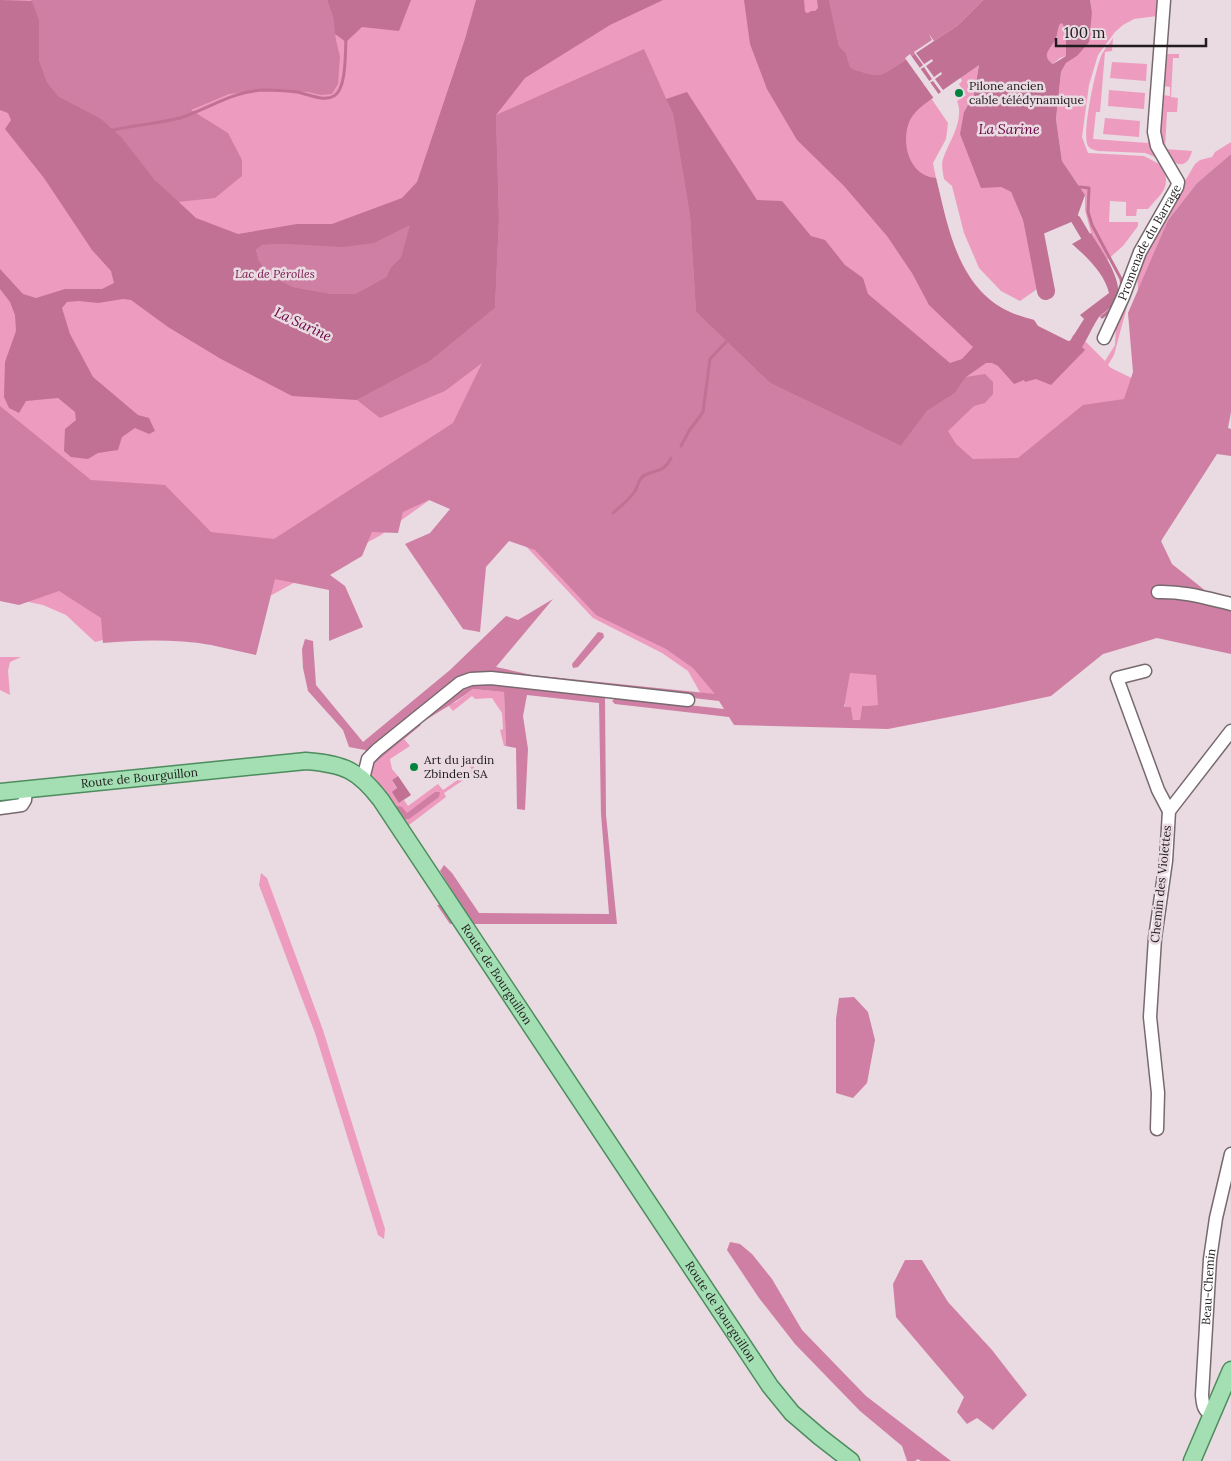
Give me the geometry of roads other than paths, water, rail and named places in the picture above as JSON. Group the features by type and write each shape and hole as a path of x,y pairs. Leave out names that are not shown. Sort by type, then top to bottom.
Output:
{"main road":[{"name":"Route de Bourguillon","path":"0,792 306,761 332,763 352,771 364,779 381,800 770,1386 792,1413 851,1461"},
{"path":"1192,1461 1231,1370"}],"street":[{"name":"Promenade du Barrage","path":"1104,338 1123,297 1140,252 1178,187 1178,182 1157,146 1154,132 1164,0"},
{"path":"1158,592 1182,592 1231,604"},
{"name":"Chemin des Violettes","path":"1145,671 1117,678 1158,790 1169,810 1166,861 1155,938 1150,1018 1158,1093 1157,1129"},
{"path":"364,779 368,759 377,750 460,682 471,678 491,678 688,700"},
{"path":"1169,810 1231,731"},
{"path":"0,808 22,804 25,800 26,789"},
{"name":"Beau-Chemin","path":"1212,1415 1206,1412 1203,1407 1202,1395 1210,1259 1216,1218 1231,1154"}],"water":[{"name":"Lac de Pérolles","path":"0,0 32,1 39,20 39,60 47,82 58,96 100,118 121,137 154,179 196,218 238,234 297,224 332,224 402,198 417,182 465,39 476,0 663,0 610,25 525,78 496,115 499,219 495,308 430,361 357,400 292,396 221,359 168,327 131,300 123,299 98,303 67,302 62,308 70,334 93,377 138,415 149,418 155,431 149,434 135,428 122,437 118,450 98,453 88,459 71,457 64,451 65,429 76,420 75,412 58,398 26,401 19,413 9,408 4,397 5,362 16,331 15,315 10,302 0,289 0,269 23,294 36,298 65,289 102,289 114,283 111,271 92,250 44,178 5,129 11,120 8,113 0,110","holes":["410,225 401,257 391,267 386,277 355,294 332,294 293,287 268,274 259,261 256,250 262,245 289,244 342,247 374,243"]},
{"path":"327,0 411,0 399,31 362,27 346,42 335,34 333,17"},
{"path":"744,0 804,0 805,12 808,13 818,8 817,0 829,0 839,46 846,53 850,67 855,70 879,75 915,54 923,65 914,73 924,67 932,79 923,86 933,81 941,92 920,108 910,120 906,138 909,156 913,165 919,171 927,176 936,178 951,237 958,256 967,273 979,289 993,302 1012,313 1034,320 1038,326 1070,341 1084,319 1080,315 1109,293 1104,279 1099,272 1072,244 1091,233 1112,268 1116,278 1118,296 1114,304 1099,317 1082,347 1085,350 1051,385 1036,379 1025,382 1024,380 1014,384 998,366 986,363 966,377 955,393 927,411 901,446 770,383 696,312 690,216 673,114 666,99 687,92 757,200 782,201 811,236 825,240 845,265 863,278 868,294 950,363 962,359 973,347 929,305 912,273 887,236 844,186 797,140 767,89 750,44"},
{"name":"La Sarine","path":"983,0 1090,0 1092,12 1089,42 1077,56 1066,63 1061,72 1056,119 1062,161 1085,195 1076,220 1031,239 1011,192 1001,187 981,188 960,134 964,112 974,94 979,65 943,90 935,79 942,74 941,72 934,77 926,66 933,61 932,59 924,64 916,53 958,25","holes":["1062,23 1066,30 1066,56 1053,64 1047,58 1048,52 1056,38 1060,24"]},
{"path":"398,776 411,795 399,803 392,792 397,788 392,780"}],"waterway":[{"path":"109,131 180,118 242,93 254,91 297,92 321,98 330,98 338,92 341,86 346,38"},
{"path":"1080,187 1089,188 1088,212 1092,225 1121,279 1122,287"},
{"path":"1031,213 1046,291"},
{"path":"1076,220 1092,247"},
{"path":"1102,317 1113,308"},
{"path":"681,446 703,412 710,359 727,341"},
{"path":"613,513 625,503 643,476 660,470 671,458"}],"place":[{"name":"Pilone ancien cable télédynamique","path":"959,93"},
{"name":"Art du jardin Zbinden SA","path":"414,767"}]}
